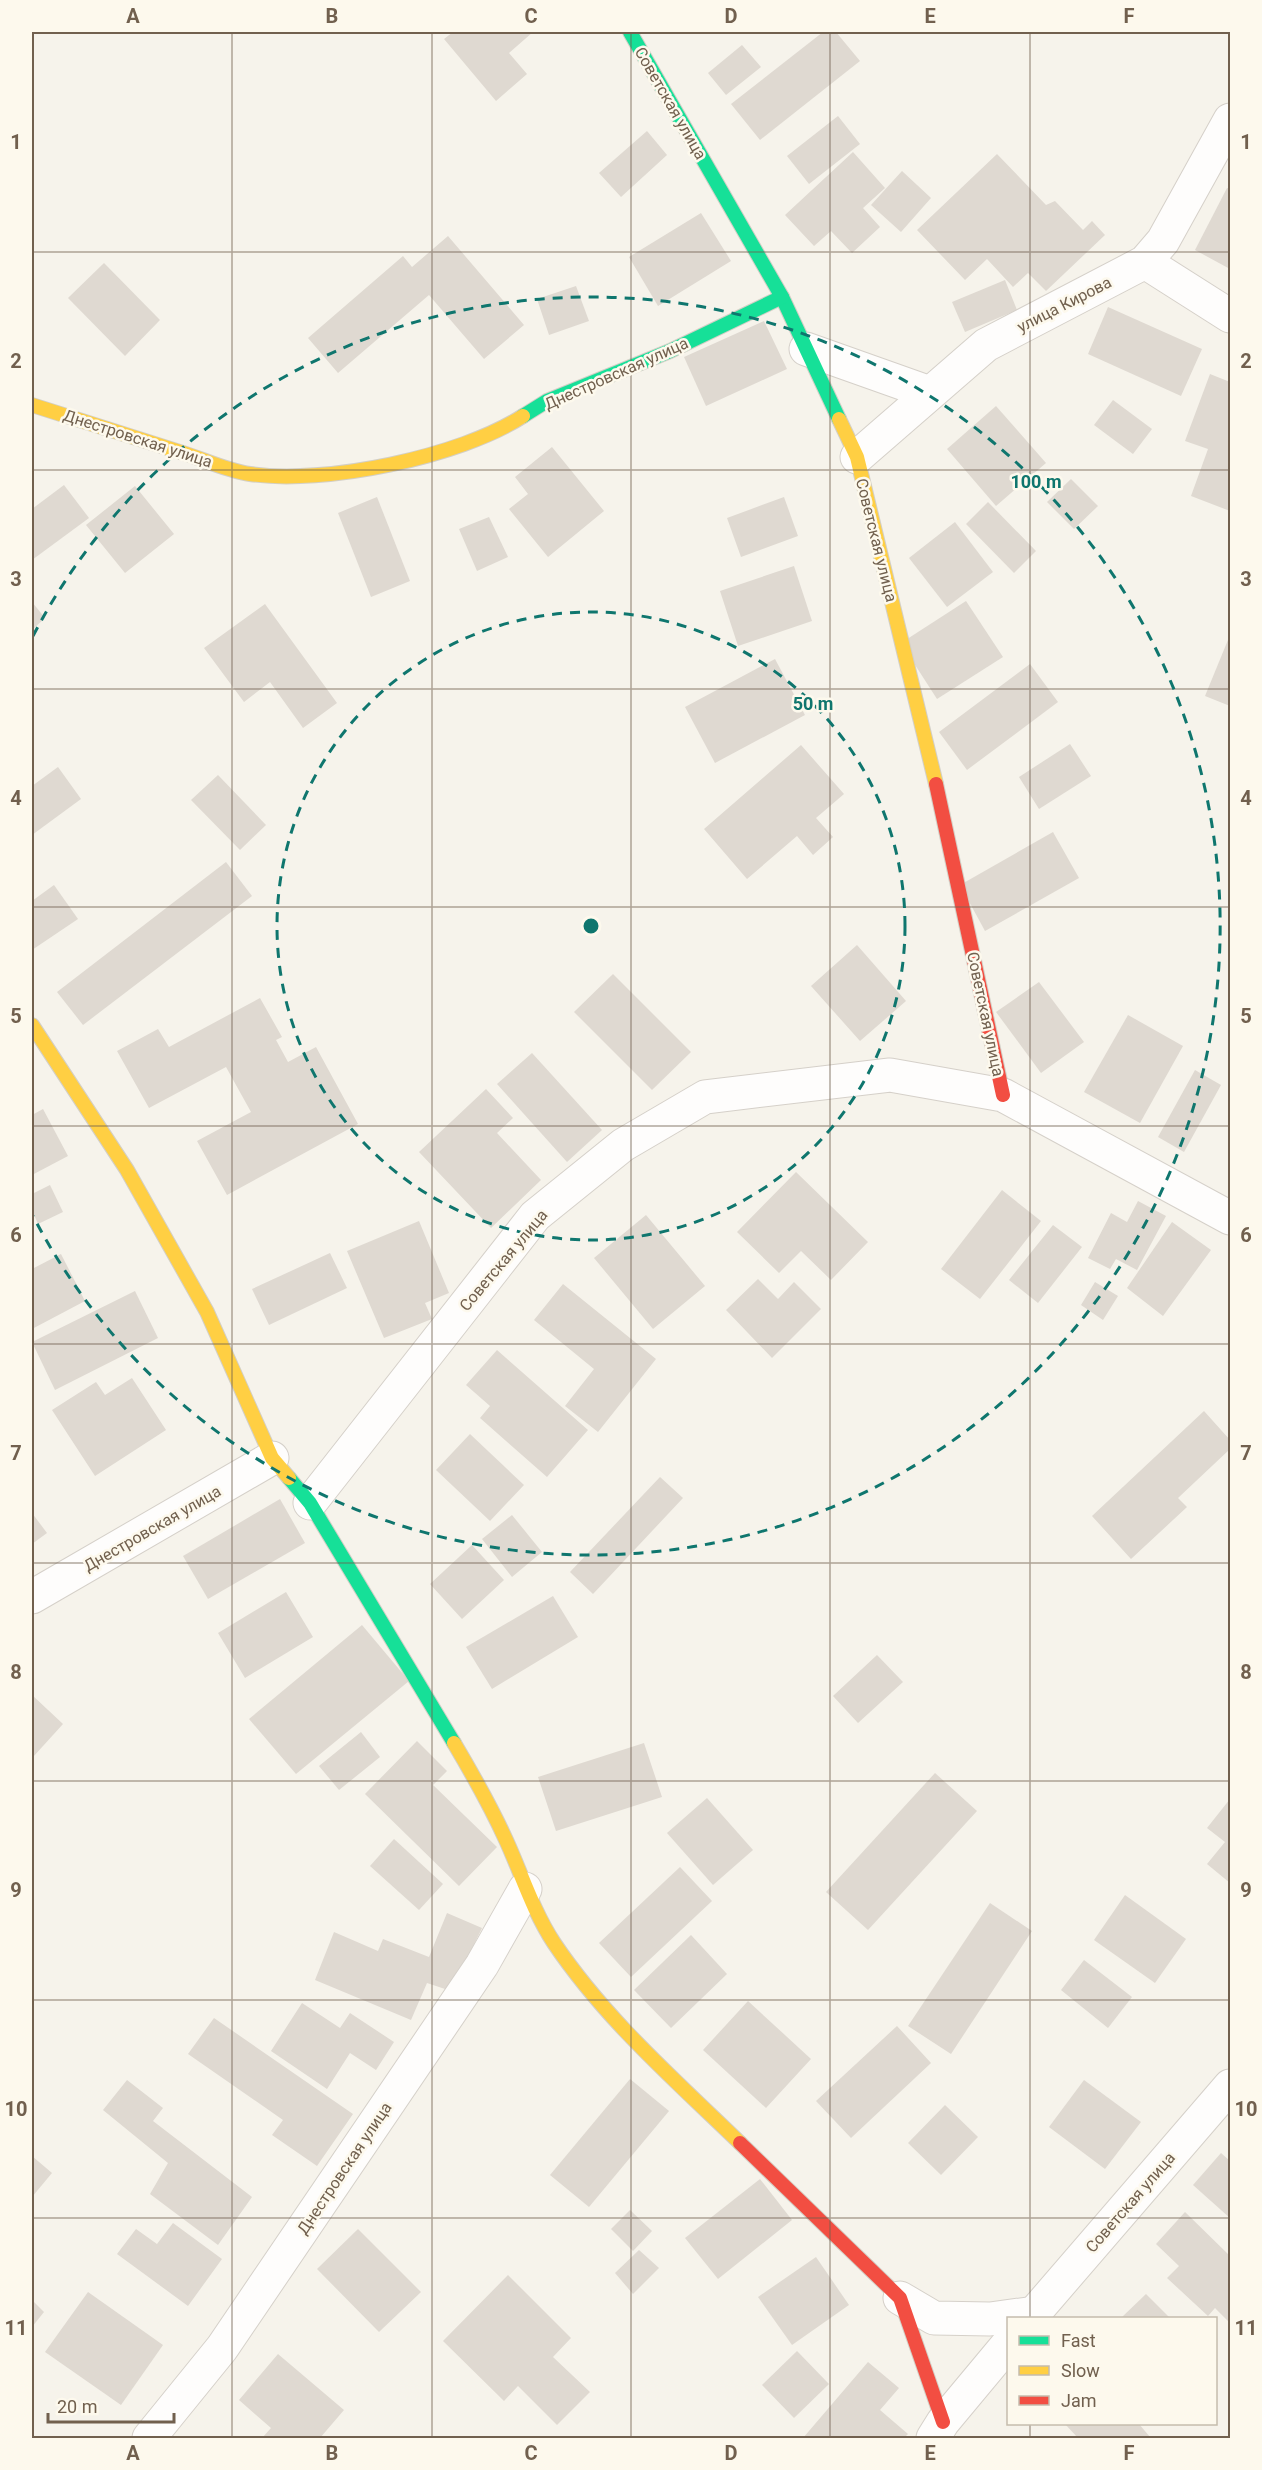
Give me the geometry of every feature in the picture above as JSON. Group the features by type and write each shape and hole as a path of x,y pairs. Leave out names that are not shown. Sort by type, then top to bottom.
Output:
{"street":[{"name":"Советская улица","path":"630,32 782,297 857,457 949,839 1003,1095"},
{"name":"улица Кирова","path":"857,457 986,345 1145,262 1163,241 1230,120"},
{"path":"1145,262 1230,316"},
{"name":"Днестровская улица","path":"32,405 249,474 313,477 372,468 418,457 452,448 505,428 547,401 670,351 782,297"},
{"path":"806,348 930,393"},
{"path":"32,1025 127,1170 207,1312 272,1458 309,1503 478,1783 507,1842 525,1889 553,1942 595,1999 643,2049 900,2298 934,2318 1007,2318"},
{"name":"Советская улица","path":"309,1503 535,1216 623,1145 705,1098 890,1075 1003,1095 1230,1218"},
{"name":"Днестровская улица","path":"32,1597 272,1458"},
{"name":"Днестровская улица","path":"149,2439 229,2338 482,1965 525,1889"},
{"name":"Советская улица","path":"1033,2316 1230,2086"},
{"path":"900,2298 938,2430"},
{"path":"938,2430 1007,2345"}],"building":[{"path":"453,32 533,32 509,53 527,74 496,101 444,39"},
{"path":"823,32 836,32 860,61 760,140 731,104"},
{"path":"742,45 761,67 726,95 708,73"},
{"path":"838,116 860,144 809,184 787,156"},
{"path":"647,131 667,155 621,197 599,173"},
{"path":"853,152 885,188 863,208 880,227 852,253 831,231 814,246 785,215"},
{"path":"997,154 1046,205 1055,201 1083,230 1092,221 1105,235 1046,291 1028,273 1013,287 987,259 965,280 917,230"},
{"path":"902,171 931,198 901,232 871,205"},
{"path":"1227,188 1230,189 1230,269 1195,250"},
{"path":"701,213 731,261 658,306 629,257"},
{"path":"448,236 524,325 484,359 429,295 338,373 308,338 403,256 412,267"},
{"path":"104,263 160,320 125,356 68,298"},
{"path":"1005,280 1017,310 965,332 952,302"},
{"path":"576,286 589,321 549,335 537,299"},
{"path":"1108,307 1202,349 1181,396 1088,354"},
{"path":"764,321 787,369 706,406 684,357"},
{"path":"1210,374 1230,382 1230,511 1191,496 1208,449 1185,441"},
{"path":"1113,400 1152,429 1133,454 1094,425"},
{"path":"996,406 1046,463 996,506 947,449"},
{"path":"552,447 604,511 548,557 509,509 528,494 515,477"},
{"path":"1071,479 1098,506 1074,529 1047,502"},
{"path":"64,485 89,518 32,560 32,509"},
{"path":"135,486 174,534 125,573 86,525"},
{"path":"377,497 410,581 371,597 338,513"},
{"path":"784,497 798,536 741,557 727,518"},
{"path":"988,502 1036,551 1014,573 966,524"},
{"path":"489,517 508,557 477,571 459,529"},
{"path":"955,522 993,572 947,607 909,558"},
{"path":"794,566 812,621 738,646 720,591"},
{"path":"966,601 1003,657 937,699 901,643"},
{"path":"32,602 45,618 32,630"},
{"path":"265,604 337,703 303,728 270,682 244,702 204,648"},
{"path":"1230,635 1230,706 1205,696"},
{"path":"775,659 805,715 715,763 685,707"},
{"path":"1030,664 1058,702 967,770 939,732"},
{"path":"1070,744 1091,776 1039,809 1019,777"},
{"path":"801,745 844,794 816,818 833,837 813,855 797,836 747,879 704,829"},
{"path":"58,767 81,799 32,835 32,786"},
{"path":"218,775 266,825 240,850 191,800"},
{"path":"1053,832 1079,878 985,931 960,885"},
{"path":"226,862 252,896 83,1025 57,992"},
{"path":"54,885 78,919 32,950 32,901"},
{"path":"857,945 906,1001 860,1041 811,986"},
{"path":"613,974 691,1052 652,1090 574,1012"},
{"path":"1039,982 1084,1042 1041,1073 996,1012"},
{"path":"260,998 282,1037 276,1040 288,1062 316,1047 358,1124 227,1195 197,1141 251,1112 226,1067 149,1108 117,1051 158,1029 169,1047"},
{"path":"1128,1015 1183,1046 1140,1123 1084,1092"},
{"path":"532,1053 602,1130 567,1162 497,1084"},
{"path":"1195,1070 1221,1085 1184,1152 1158,1137"},
{"path":"486,1089 513,1118 497,1133 541,1180 491,1228 419,1152"},
{"path":"43,1109 68,1156 32,1175 32,1115"},
{"path":"796,1172 868,1242 831,1280 801,1251 779,1273 737,1232"},
{"path":"50,1185 63,1212 38,1224 32,1210 32,1194"},
{"path":"1002,1190 1041,1221 980,1299 941,1269"},
{"path":"1138,1201 1166,1216 1137,1270 1116,1259 1110,1269 1088,1258 1111,1213 1127,1222"},
{"path":"646,1215 705,1286 653,1329 594,1258"},
{"path":"419,1221 449,1293 425,1303 432,1319 384,1338 347,1251"},
{"path":"1172,1222 1211,1250 1163,1316 1127,1288"},
{"path":"1053,1225 1082,1247 1038,1303 1009,1280"},
{"path":"330,1253 347,1288 269,1325 252,1289"},
{"path":"61,1254 85,1301 32,1329 32,1269"},
{"path":"758,1279 778,1299 794,1282 821,1309 772,1358 726,1310"},
{"path":"1095,1282 1118,1296 1103,1320 1081,1305"},
{"path":"563,1284 656,1359 598,1432 565,1406 594,1369 534,1320"},
{"path":"135,1291 158,1338 55,1390 32,1342"},
{"path":"497,1350 588,1430 547,1477 480,1418 490,1406 466,1385"},
{"path":"132,1378 166,1430 95,1476 52,1410 96,1382 105,1395"},
{"path":"1204,1411 1230,1440 1230,1449 1178,1498 1187,1507 1131,1559 1092,1516"},
{"path":"470,1434 524,1485 490,1521 436,1470"},
{"path":"660,1477 683,1498 593,1594 570,1572"},
{"path":"280,1499 305,1543 208,1599 183,1556"},
{"path":"32,1513 47,1533 32,1544"},
{"path":"512,1515 542,1552 512,1577 482,1539"},
{"path":"472,1545 504,1580 462,1619 430,1584"},
{"path":"286,1592 313,1637 245,1678 218,1633"},
{"path":"553,1596 578,1637 492,1689 466,1647"},
{"path":"362,1625 409,1681 296,1774 249,1719"},
{"path":"877,1655 903,1682 858,1723 833,1696"},
{"path":"32,1695 63,1724 33,1757 32,1755"},
{"path":"361,1732 380,1757 339,1790 319,1766"},
{"path":"417,1741 447,1771 433,1785 497,1847 459,1886 365,1794"},
{"path":"644,1743 662,1797 556,1831 538,1777"},
{"path":"935,1773 977,1811 868,1930 826,1892"},
{"path":"707,1798 753,1850 713,1885 667,1833"},
{"path":"1230,1799 1230,1883 1207,1864 1225,1842 1207,1828"},
{"path":"394,1839 443,1884 419,1910 370,1866"},
{"path":"680,1867 712,1901 631,1977 599,1943"},
{"path":"1125,1895 1186,1939 1155,1983 1094,1940"},
{"path":"990,1903 1032,1931 951,2054 908,2026"},
{"path":"447,1913 482,1928 451,1991 427,1983 411,2020 315,1980 334,1932 378,1951 383,1939 429,1957"},
{"path":"691,1935 727,1974 671,2028 634,1990"},
{"path":"1084,1960 1132,1997 1108,2028 1061,1990"},
{"path":"748,2001 811,2059 766,2108 703,2050"},
{"path":"302,2003 340,2028 350,2013 394,2042 376,2070 350,2053 327,2089 271,2051"},
{"path":"214,2018 353,2114 317,2166 272,2135 283,2120 188,2054"},
{"path":"897,2026 931,2063 851,2138 816,2101"},
{"path":"630,2079 669,2111 589,2207 550,2175"},
{"path":"127,2080 163,2108 153,2121 252,2197 218,2245 150,2194 168,2163 103,2110"},
{"path":"1084,2080 1141,2122 1105,2169 1049,2127"},
{"path":"945,2105 978,2137 941,2175 908,2143"},
{"path":"1221,2153 1230,2161 1230,2218 1193,2185"},
{"path":"32,2156 52,2173 32,2197"},
{"path":"760,2179 792,2220 718,2279 685,2238"},
{"path":"630,2210 652,2231 633,2251 611,2229"},
{"path":"1185,2212 1230,2256 1230,2323 1215,2308 1208,2316 1167,2278 1179,2266 1156,2244"},
{"path":"173,2223 222,2259 188,2306 117,2254 136,2229 157,2244"},
{"path":"358,2229 421,2292 379,2332 317,2269"},
{"path":"639,2250 659,2268 633,2294 615,2273"},
{"path":"816,2257 849,2305 792,2345 758,2297"},
{"path":"508,2275 571,2338 553,2357 590,2392 557,2425 518,2386 504,2401 443,2341"},
{"path":"88,2292 163,2345 121,2405 45,2352"},
{"path":"1146,2294 1169,2317 1122,2317"},
{"path":"32,2300 44,2312 32,2327"},
{"path":"797,2351 829,2384 794,2418 762,2385"},
{"path":"278,2354 344,2410 320,2438 262,2438 271,2428 239,2400"},
{"path":"868,2362 899,2388 880,2410 908,2434 904,2438 803,2438"},
{"path":"1066,2425 1140,2425 1150,2437 1078,2438"}],"traffic: fast":[{"path":"630,32 782,297 839,419"},
{"path":"523,416 547,401 670,351 782,297"},
{"path":"289,1478 310,1503 454,1743"}],"traffic: slow":[{"path":"32,405 233,470 250,474 280,476 352,471 428,455 496,431 523,416"},
{"path":"839,419 857,457 936,784"},
{"path":"32,1025 127,1170 207,1312 272,1458 289,1478"},
{"path":"454,1743 494,1815 547,1931 574,1971 618,2023 740,2143"}],"traffic: jam":[{"path":"936,784 1003,1095"},
{"path":"740,2143 900,2298 943,2422"}]}
